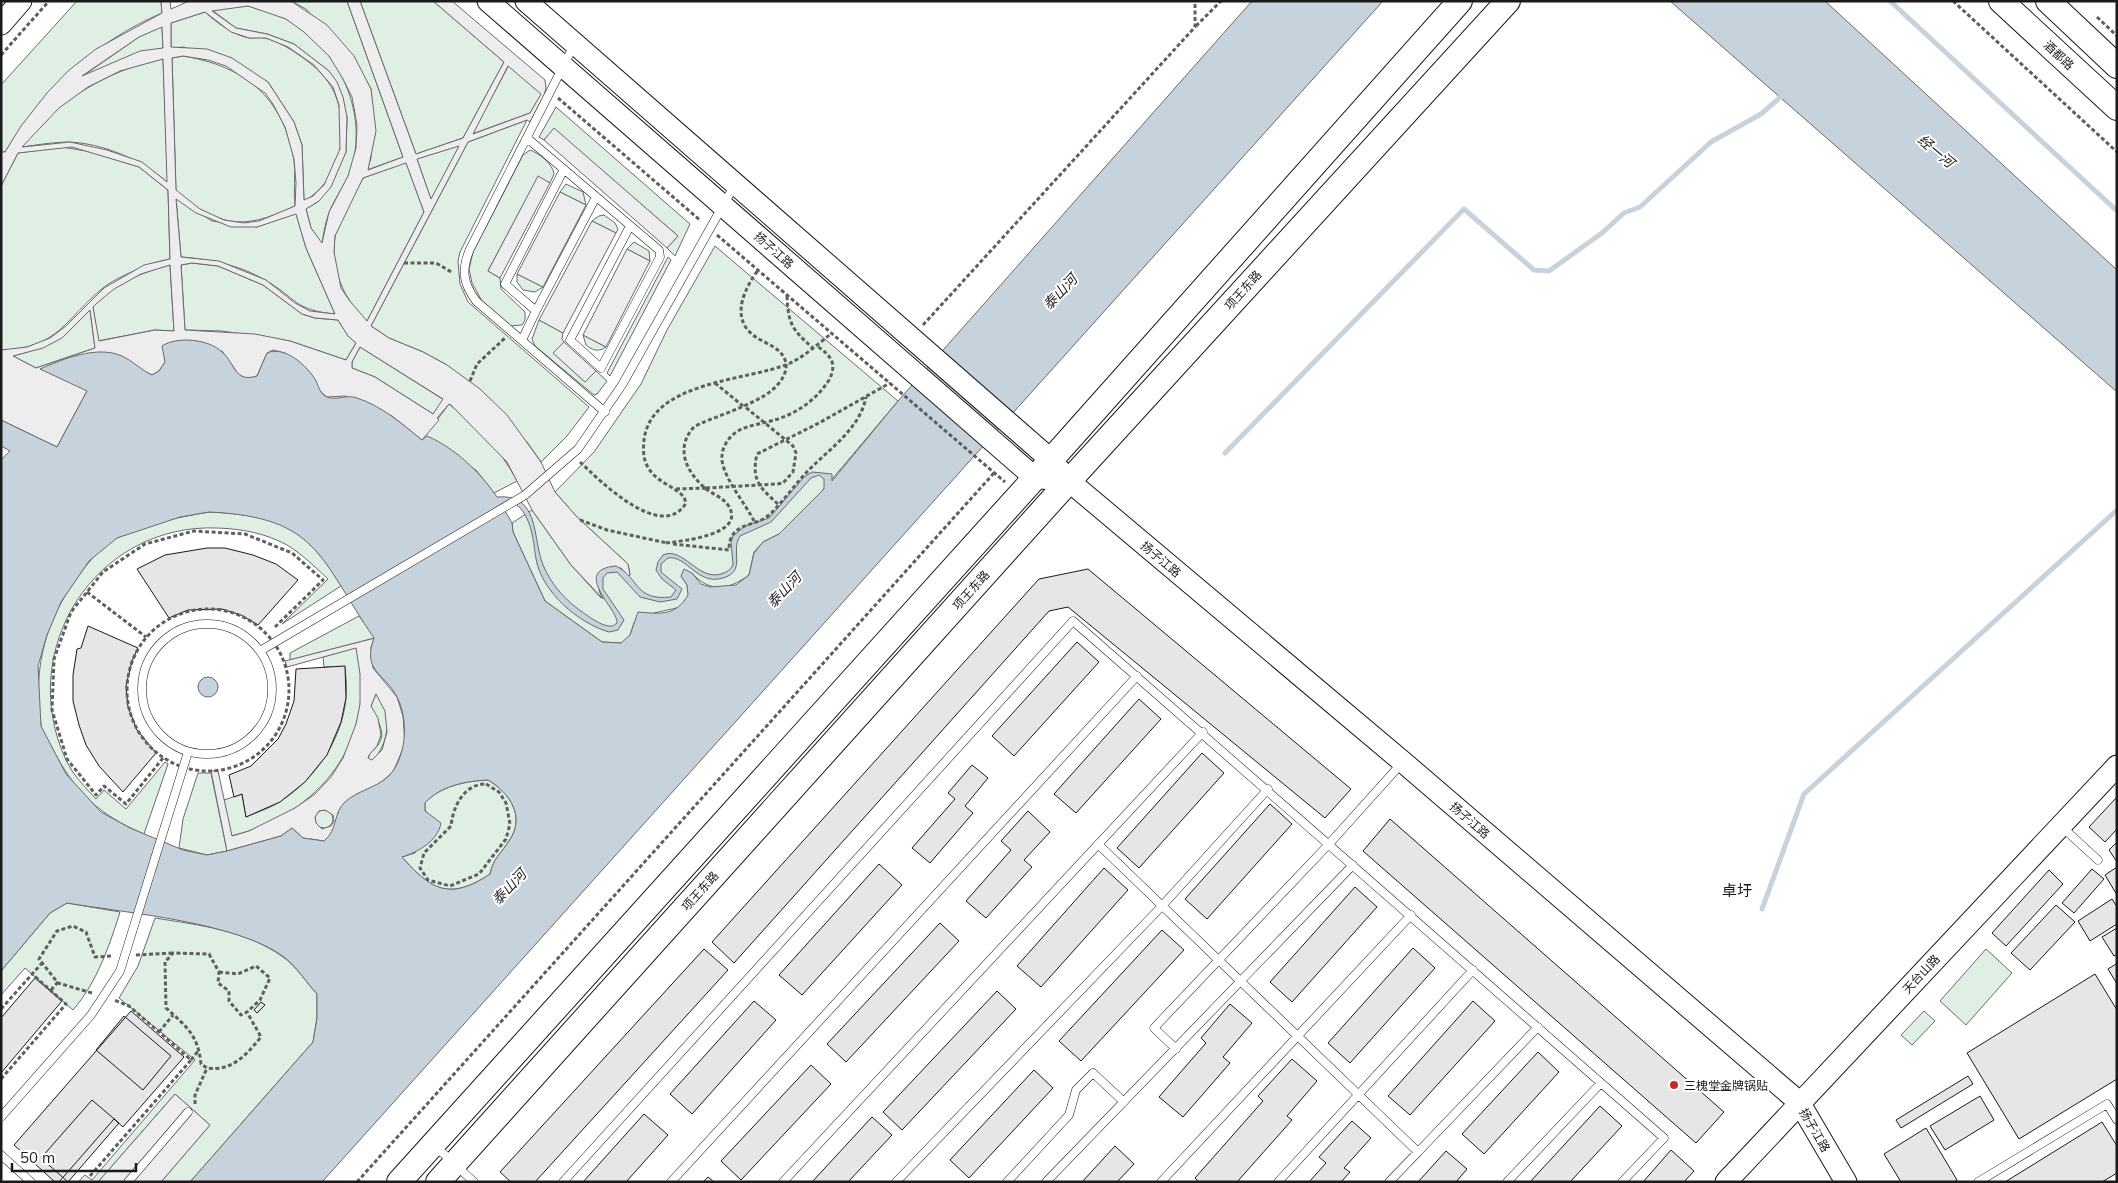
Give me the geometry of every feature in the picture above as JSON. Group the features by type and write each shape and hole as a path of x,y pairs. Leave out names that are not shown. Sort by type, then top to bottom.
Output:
{"main road":[{"path":"399,1182 1050,460 1460,1"},
{"name":"项王东路","path":"438,1182 1069,481 1508,1"},
{"name":"酒都路","path":"2001,1 2117,108"},
{"path":"2048,1 2117,66"}],"street":[{"path":"1,24 21,1"},
{"name":"扬子江路","path":"488,1 1034,477"},
{"name":"扬子江路","path":"526,1 1011,425 1050,460 1069,481 1402,762 1799,1102 1846,1182"},
{"path":"1034,477 1069,481"},
{"name":"天台山路","path":"1726,1182 1799,1102 2117,766"}],"lane":[{"path":"574,44 470,249 465,261 463,274 468,289 476,301 605,412"},
{"path":"527,138 659,250 660,257 602,368 570,340 630,226"},
{"path":"536,311 505,284 564,169"},
{"path":"260,651 524,495 572,455 605,412 735,184"},
{"path":"522,340 596,196"},
{"path":"563,1182 1073,620 1664,1138 1622,1182"},
{"path":"213,624 234,629 251,641 260,651 265,658 272,679 272,701 264,722 250,739 232,750 210,755 188,752 169,743 154,728 144,709 142,688 146,667 156,648 172,634 185,628 213,624"},
{"path":"671,1182 1137,676"},
{"path":"783,1182 1202,732"},
{"path":"1,1117 90,1015 120,971 188,752"},
{"path":"1176,1048 1154,1028 1329,844 1402,762"},
{"path":"896,1182 1162,906 1268,790"},
{"path":"2061,826 2098,860"},
{"path":"1098,844 1418,1152"},
{"path":"1046,1182 1353,865"},
{"path":"1161,1182 1411,915"},
{"path":"1278,1182 1473,970"},
{"path":"1389,1182 1538,1027"},
{"path":"1007,1182 1069,1115 1076,1090 1093,1073 1124,1102"},
{"path":"1507,1182 1601,1083"},
{"path":"1978,1182 2107,1104 2117,1120"},
{"path":"128,1182 188,1112"},
{"path":"433,1144 474,1182"},
{"path":"1,1155 31,1182"}],"path":[{"path":"1,55 49,1"},
{"path":"1195,1 1195,27"},
{"path":"912,338 1195,27 1221,1"},
{"path":"1952,1 2117,152"},
{"path":"550,91 981,463"},
{"path":"404,262 436,263 449,271 463,274"},
{"path":"666,543 709,536 727,525 731,516 730,507 706,488 687,464 684,442 688,433 695,426 763,397 783,379 785,365 780,352 752,334 743,321 742,303 744,293 758,270"},
{"path":"754,521 724,469 723,450 736,432 806,406 820,392 832,372 833,362 829,354 815,347 793,329 788,315 787,295"},
{"path":"470,381 477,364 497,348 512,331"},
{"path":"572,455 620,498 640,510 663,516 674,514 682,509 686,503 684,497 654,476 648,468 643,453 645,434 652,418 669,402 686,392 785,365 815,347 832,333"},
{"path":"675,490 777,484 783,483 793,472 796,457 793,446 715,383"},
{"path":"778,504 761,489 757,482 758,454 890,383"},
{"path":"580,520 607,530 666,543 730,550 730,540 734,534 742,526 769,515 815,463 829,452 856,422 865,406 866,397"},
{"path":"357,1182 994,473"},
{"path":"163,758 126,804 104,786 96,795 67,758 52,710 54,660 71,612 103,572 145,544 194,531 245,534 292,553 323,580 268,634"},
{"path":"87,592 146,637"},
{"path":"204,608 222,609 242,615 268,634 275,642 287,667 290,695 283,722 267,746 245,763 218,771 183,768 163,758 149,746 137,730 128,707 126,686 132,660 146,637 169,618 188,610 204,608"},
{"path":"486,784 492,787 506,803 510,824 506,839 479,874 450,886 428,880 420,868 424,853 451,826 455,806 474,785 486,784"},
{"path":"191,1060 129,1006 58,982 39,960 56,931 73,926 86,932 95,957 173,953 209,954 219,972 218,983 229,991 228,1001 242,1014 260,1000 270,978 256,966 238,974 219,972"},
{"path":"173,953 165,962 166,1008 195,1037 201,1064 207,1068 219,1070 243,1058 261,1036 247,1012"},
{"path":"1,1008 42,963"},
{"path":"1,1080 66,1004 32,974"},
{"path":"51,990 58,982"},
{"path":"158,1032 174,1014"},
{"path":"90,1176 199,1050"},
{"path":"188,1112 196,1104 195,1095 207,1068"}],"green space":[{"path":"77,1 161,1 162,13 114,38 73,70 36,108 5,152 1,152 1,85"},
{"path":"291,1 347,1 403,157 367,170 371,158 371,89 362,73 306,9"},
{"path":"360,1 433,1 504,62 463,138 416,154"},
{"path":"248,6 284,18 303,30 319,44 333,62 344,81 351,101 356,123 356,144 352,166 330,211 322,244 311,228 306,209 319,201 346,152 347,117 329,71 294,44 267,34 236,28 212,10"},
{"path":"205,12 232,32 244,37 265,38 291,50 311,64 328,82 334,92 340,114 340,151 330,176 312,196 304,201 302,145 294,122 268,82 184,47 171,48 171,23"},
{"path":"162,26 163,48 80,78 139,37"},
{"path":"183,56 225,68 258,88 270,102 281,119 289,138 294,160 295,206 261,219 247,222 233,221 219,218 206,212 176,191 172,58"},
{"path":"163,59 168,183 147,167 108,149 68,142 22,147 49,116 84,90 124,70"},
{"path":"509,65 542,93 530,113 472,134"},
{"path":"556,107 690,224 675,256 667,248 678,236 554,129 544,140 539,137"},
{"path":"527,120 460,252 458,261 460,284 468,302 589,407 567,436 541,462 527,442 447,365 423,352 389,338 371,326 468,142"},
{"path":"460,145 431,200 417,159"},
{"path":"62,147 92,152 139,167 168,190 170,259 135,270 109,284 48,338 36,344 1,350 1,186 18,153"},
{"path":"530,150 545,159 551,166 554,174 550,183 538,177 488,271 500,278 501,289 525,312 525,320 522,325 509,326 482,301 472,283 469,269 473,252 523,155"},
{"path":"406,162 424,212 367,321 352,304 340,283 335,261 335,237 343,214 363,178"},
{"path":"566,184 583,192 586,205 560,192"},
{"path":"176,198 212,221 257,227 296,213 306,248 335,314 311,310 296,302 275,286 245,270 213,261 181,257"},
{"path":"604,215 615,223 618,229 616,233 592,221"},
{"path":"634,242 649,251 650,261 627,249"},
{"path":"715,246 898,401 817,497 779,534 763,542 754,552 749,575 734,584 719,587 705,584 692,573 681,576 687,585 689,595 681,607 654,613 634,623 630,635 622,643 602,642 545,601 513,532 512,523 532,510 571,565 601,598 598,583 608,567 630,575 628,564 577,517 555,492 594,452 641,384 667,330"},
{"path":"668,257 671,260 610,376 607,373"},
{"path":"192,263 218,266 263,285 302,314 315,318 338,320 348,336 356,343 346,360 290,341 222,331 185,330 181,265"},
{"path":"170,265 174,331 155,330 98,341 93,307 99,300 128,280"},
{"path":"517,274 543,287 535,292 523,290 517,282"},
{"path":"90,310 95,348 36,368 13,356 47,345 56,340"},
{"path":"539,320 563,333 562,339 564,342 554,353 585,382 596,371 607,381 597,394 594,395 535,346 532,339"},
{"path":"583,335 606,347 598,350 591,349 586,345"},
{"path":"360,347 444,400 433,414 375,377 352,368 352,362"},
{"path":"449,404 469,421 496,449 517,481 494,493 476,470 422,440"},
{"path":"209,512 253,516 287,528 301,537 315,550 341,586 282,624 328,579 298,552 279,541 253,532 218,528 174,532 135,547 102,570 77,601 59,637 51,677 53,718 66,760 80,781 96,799 104,790 126,809 165,762 168,764 144,834 114,819 79,790 44,734 38,688 42,653 47,635 61,602 86,566 103,548 117,538 139,529"},
{"path":"359,616 375,638 290,660 290,653"},
{"path":"356,647 361,681 359,713 350,742 336,769 316,791 291,811 263,826 231,836 224,800 242,794 246,817 281,801 316,770 333,743 344,713 346,697 345,667 324,667 323,657"},
{"path":"376,694 386,709 387,728 382,747 372,761 368,758 378,745 382,735 380,725 371,706"},
{"path":"198,773 211,773 227,851 207,855 179,848 183,819"},
{"path":"488,780 503,792 513,806 516,815 514,832 495,860 490,874 476,882 452,889 432,884 402,857 415,853 431,816 425,811 425,803 438,792 454,786"},
{"path":"320,810 328,810 333,815 331,826 320,828 315,823 315,815"},
{"path":"67,903 120,912 101,964 89,988 73,1010 25,968 1,995 1,971 50,913"},
{"path":"155,918 205,926 238,935 269,948 283,957 297,969 317,994 317,1018 313,1042 190,1182 161,1182 210,1125 175,1094 98,1182 78,1182 85,1175 92,1180 195,1060 119,998 138,966"},
{"path":"1986,949 2012,973 1966,1025 1940,1001"},
{"path":"1924,1011 1935,1021 1912,1045 1901,1035"}],"shaded area":[{"path":"161,1 170,1 171,9 189,1 291,1 327,25 354,56 371,89 376,131 368,170 403,157 347,1 360,1 416,154 463,138 504,62 433,1 452,1 545,80 544,96 530,122 527,120 468,142 371,326 389,338 423,352 447,365 480,389 507,415 541,462 555,492 577,517 628,564 630,575 627,576 621,568 603,570 599,591 603,599 571,565 532,510 507,462 451,405 449,404 437,418 439,420 422,440 392,416 345,396 327,397 320,391 308,370 285,353 273,350 267,353 257,376 248,379 239,375 222,351 165,362 159,371 152,375 145,372 87,391 57,447 1,420 1,350 27,347 50,338 66,326 104,288 144,265 170,259 168,190 139,167 72,147 18,153 1,186 1,152 5,152 21,126 47,93 68,71 96,49 162,13","holes":["248,6 286,19 304,32 329,56 352,97 357,125 356,148 348,176 329,212 322,243 311,228 306,209 319,201 331,187 346,152 347,117 343,97 337,82 329,71 294,44 267,34 236,28 212,11","205,12 231,32 249,38 266,38 288,47 314,65 333,87 339,105 340,149 324,185 313,196 304,200 302,145 294,122 268,82 232,58 207,49 171,47 171,23","162,27 163,48 140,51 82,76 139,37","183,56 208,60 226,66 265,93 285,127 294,159 295,206 259,221 244,223 224,220 200,209 176,190 172,58","163,59 167,182 142,162 107,150 70,142 22,147 59,108 88,87 120,71","508,66 541,94 530,113 473,134","459,146 431,199 417,159","406,163 424,212 367,321 341,288 334,252 335,236 363,178","176,199 196,213 231,227 257,227 296,214 306,248 335,314 310,311 295,303 266,280 219,261 181,257","192,263 218,266 263,285 302,314 315,318 338,320 348,336 356,343 346,360 290,341 255,334 185,330 181,265","170,265 174,331 155,330 99,341 93,307 114,289 141,274","90,310 95,348 36,368 13,356 43,348 62,338","360,347 443,399 433,414 375,377 352,368 352,362"]},
{"path":"554,128 678,236 667,248 544,140"},
{"path":"538,176 550,183 500,278 488,271"},
{"path":"560,192 586,205 543,287 517,274"},
{"path":"592,221 616,233 563,333 539,320"},
{"path":"627,249 650,261 606,347 583,335"},
{"path":"564,342 596,371 585,382 553,353"},
{"path":"375,638 371,647 373,668 397,697 403,716 405,744 393,772 379,784 355,795 338,812 336,826 331,836 324,841 303,838 292,828 281,836 227,851 211,771 218,771 232,836 249,831 295,808 315,794 331,777 343,758 356,724 360,704 360,674 356,648 287,667 285,661","holes":["376,694 385,711 387,732 382,750 372,760 368,758 369,755 377,746 381,735 378,718 371,706","325,810 333,815 334,821 331,826 322,829 316,823 315,817 319,811"]},
{"path":"175,1094 210,1125 161,1182 98,1182"}],"water":[{"name":"泰山河","path":"1252,1 1383,1 322,1182 190,1182 313,1042 317,1018 317,994 297,969 284,957 264,945 239,935 210,927 149,915 67,903 50,913 1,971 1,460 10,451 1,446 1,420 57,447 87,391 40,369 69,358 102,352 122,356 152,375 159,371 165,362 162,346 176,341 193,340 216,348 227,357 240,375 249,377 257,376 267,353 274,351 288,354 307,369 325,396 330,398 353,397 366,401 391,416 422,440 427,436 457,454 475,470 497,497 511,498 521,502 528,509 543,565 555,586 578,609 599,623 609,626 617,623 616,617 600,591 597,582 597,575 603,569 616,566 630,576 644,592 650,596 659,597 671,597 676,590 662,579 656,570 658,562 663,555 677,555 705,573 713,575 727,572 733,564 731,542 733,536 745,526 769,518 804,477 812,472 832,474 832,481 898,401","holes":["819,475 824,479 824,489 779,534 763,542 754,553 749,575 736,585 710,587 701,584 692,573 684,569 681,576 687,585 688,595 683,602 678,607 667,612 638,612 630,635 621,643 602,642 545,601 513,532 512,523 501,504 515,503 525,515 531,529 540,571 554,594 574,614 597,628 609,632 618,630 624,620 603,589 603,578 607,573 617,572 640,597 660,602 677,599 682,589 661,572 661,564 668,558 675,558 681,561 706,578 723,578 730,575 736,566 736,548 740,536 771,522 811,478","209,512 245,516 273,523 295,533 312,547 327,564 374,638 371,649 373,665 392,689 401,706 404,725 401,754 393,771 383,781 357,794 341,806 332,832 324,841 303,838 292,828 281,836 227,851 207,855 183,850 130,828 101,812 66,774 41,726 38,666 47,635 61,602 89,561 117,538 180,517","488,780 496,785 509,799 516,815 514,832 495,860 490,874 476,882 452,889 432,884 402,857 426,845 432,840 439,829 441,823 425,811 425,803 438,792 462,783"]},
{"path":"1670,1 1825,1 2117,270 2117,392"},
{"path":"208,677 215,680 218,687 215,694 208,697 201,694 198,687 201,680"}],"building":[{"path":"207,548 225,548 253,555 276,564 298,580 258,625 241,615 222,609 188,610 169,618 137,569 165,555"},
{"path":"1088,569 1351,789 1325,818 1068,607 1049,611 734,963 712,942 1039,579"},
{"path":"88,626 138,648 132,661 126,686 128,707 137,730 156,753 123,792 99,766 86,745 73,701 73,675 77,649 81,648"},
{"path":"1077,642 1099,662 1014,756 992,736"},
{"path":"345,666 346,698 341,722 327,755 305,782 280,802 246,817 242,794 234,797 229,775 251,766 278,739 286,724 294,701 296,669"},
{"path":"1139,699 1161,719 1076,813 1054,794"},
{"path":"1202,753 1224,773 1139,868 1117,848"},
{"path":"972,765 988,778 965,806 973,813 930,863 912,848 955,799 948,793"},
{"path":"2117,797 2117,829 2105,842 2089,827"},
{"path":"1270,804 1292,824 1207,919 1185,899"},
{"path":"1028,811 1050,832 1024,860 1032,867 986,918 966,901 1011,850 1001,841"},
{"path":"1390,819 1724,1112 1696,1143 1363,851"},
{"path":"2117,842 2117,862 2109,850"},
{"path":"879,864 902,885 802,995 779,975"},
{"path":"2117,867 2117,895 2105,875"},
{"path":"1104,868 1128,890 1041,987 1017,966"},
{"path":"2092,869 2104,879 2074,913 2062,903"},
{"path":"2049,870 2063,884 2006,946 1992,933"},
{"path":"1355,887 1377,907 1292,1002 1270,982"},
{"path":"2112,899 2117,907 2117,924 2090,941 2078,921"},
{"path":"2056,905 2075,922 2030,970 2011,953"},
{"path":"940,923 959,941 846,1062 827,1044"},
{"path":"2117,928 2117,954 2114,956 2102,937"},
{"path":"1162,930 1184,950 1081,1061 1059,1041"},
{"path":"1413,948 1435,968 1350,1063 1328,1043"},
{"path":"704,949 728,970 535,1182 511,1182 500,1172"},
{"path":"2117,964 2117,984 2108,969"},
{"path":"2095,974 2117,1010 2117,1079 2019,1139 1967,1053"},
{"path":"35,978 62,1001 1,1073 1,1018"},
{"path":"997,991 1016,1009 902,1130 883,1112"},
{"path":"754,1001 776,1020 692,1114 670,1094"},
{"path":"1473,1001 1495,1021 1410,1115 1388,1096"},
{"path":"261,1002 265,1005 257,1013 254,1010"},
{"path":"1230,1004 1252,1023 1223,1057 1230,1063 1183,1117 1159,1097 1206,1043 1201,1038"},
{"path":"131,1011 184,1057 123,1127 114,1119 59,1182 55,1182 14,1145"},
{"path":"124,1016 171,1056 143,1090 96,1050"},
{"path":"1538,1052 1559,1072 1484,1154 1462,1134"},
{"path":"1292,1059 1317,1081 1287,1116 1292,1120 1237,1182 1199,1182 1195,1178 1263,1101 1258,1096"},
{"path":"811,1065 831,1084 741,1180 721,1161"},
{"path":"1034,1070 1053,1088 969,1178 950,1160"},
{"path":"1968,1076 1973,1084 1901,1128 1896,1120"},
{"path":"1980,1096 1994,1120 1945,1150 1930,1126"},
{"path":"92,1100 119,1123 68,1182 41,1158"},
{"path":"1600,1106 1622,1126 1570,1182 1530,1182"},
{"path":"644,1114 668,1135 626,1182 583,1182"},
{"path":"872,1117 892,1135 848,1182 812,1182"},
{"path":"1352,1121 1371,1138 1344,1168 1350,1172 1341,1182 1309,1182 1326,1163 1319,1157"},
{"path":"2102,1122 2117,1146 2117,1173 2102,1182 2005,1182"},
{"path":"1926,1128 1957,1180 1954,1182 1901,1182 1884,1154"},
{"path":"1115,1146 1134,1164 1117,1182 1082,1182"},
{"path":"1671,1150 1694,1171 1684,1182 1643,1182"},
{"path":"1446,1151 1467,1169 1456,1182 1418,1182"},
{"path":"708,1177 714,1182 703,1182"}],"waterway":[{"name":"经一河","path":"1890,1 2117,211"},
{"path":"1225,453 1464,209 1534,270 1549,271 1602,233 1624,213 1640,207 1711,142 1761,114 1784,94"},
{"path":"1762,909 1804,794 2117,510"}],"place":[{"name":"三槐堂金牌锅贴","path":"1674,1085"}],"district":[{"name":"卓圩","path":"1737,890"}]}
